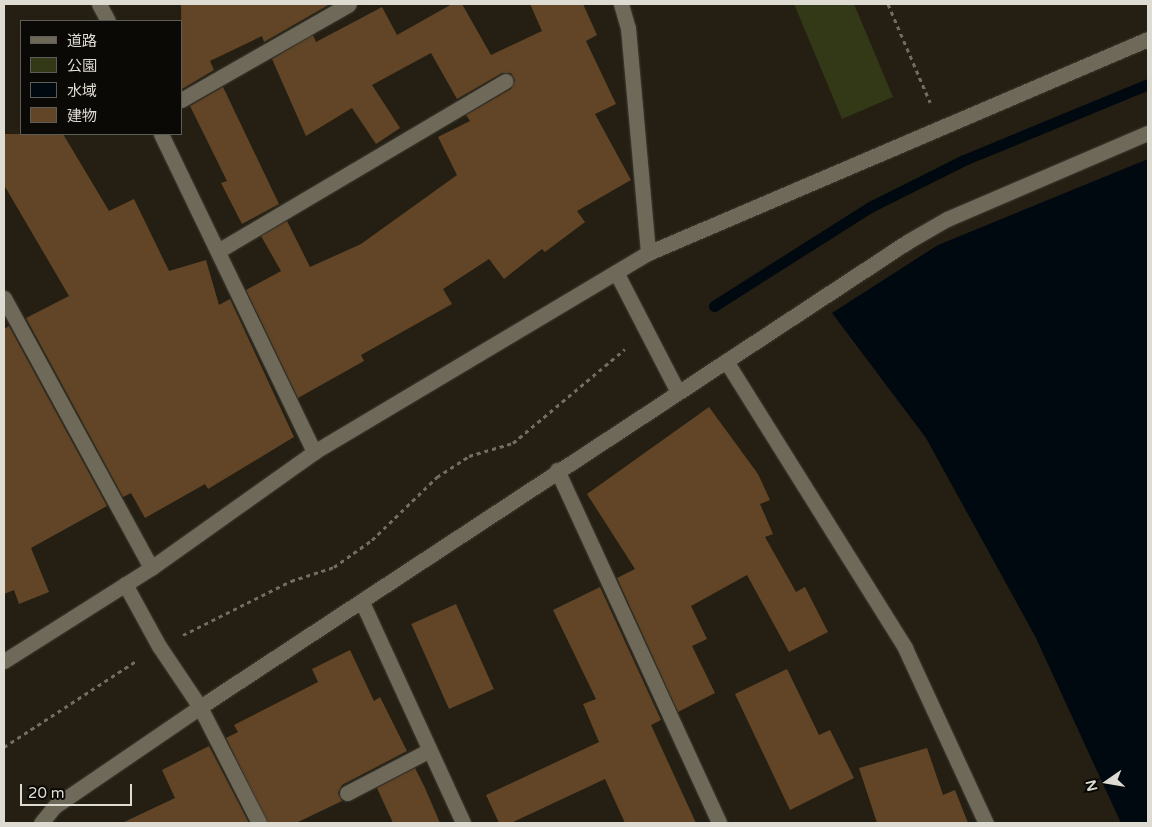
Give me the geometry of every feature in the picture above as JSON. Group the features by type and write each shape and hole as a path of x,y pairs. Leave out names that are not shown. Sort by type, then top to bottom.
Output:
{"street":[{"path":"99,4 107,20"},
{"path":"182,99 349,4"},
{"path":"620,4 628,28 648,253"},
{"path":"4,661 151,568 314,452 648,253 1148,39"},
{"path":"218,251 506,81"},
{"path":"41,823 55,806 200,707 362,602 677,390 726,361 947,219 1148,133"},
{"path":"162,135 314,452"},
{"path":"616,272 677,390"},
{"path":"4,298 151,568"},
{"path":"726,361 905,648 986,823"},
{"path":"557,470 719,823"},
{"path":"125,584 159,646 200,707 259,823"},
{"path":"362,602 463,823"},
{"path":"346,793 430,750"}],"path":[{"path":"888,4 942,128"},
{"path":"4,747 159,646 291,581 334,567 372,540 437,477 469,456 513,443 536,426 646,330"}],"green space":[{"path":"794,4 854,4 893,97 842,119"}],"water":[{"path":"1148,159 1148,823 1121,823 1035,636 926,438 832,313 938,245"}],"building":[{"path":"181,4 330,4 264,42 262,36 210,61 214,70 182,89"},
{"path":"452,4 462,4 491,55 542,31 530,4 583,4 597,35 586,41 616,104 595,114 631,180 577,211 585,222 545,252 542,249 504,279 489,259 443,289 452,304 361,355 364,361 298,398 246,290 281,271 261,236 287,221 310,267 361,244 457,175 438,137 470,121 466,115 511,89 515,80 511,73 502,73 457,99 431,53 372,85 400,128 376,144 352,108 306,136 272,59 313,35 316,42 382,7 397,35"},
{"path":"223,87 279,204 242,224 221,183 227,181 190,106"},
{"path":"4,134 64,135 109,211 134,199 169,271 206,260 219,305 230,299 294,437 208,489 205,484 145,518 131,493 123,497 26,318 69,296 4,185"},
{"path":"9,326 107,506 31,548 49,592 19,604 14,590 4,594 4,329"},
{"path":"709,407 758,474 770,500 760,504 773,534 765,537 796,592 805,587 828,632 789,652 747,575 691,606 707,639 692,646 715,693 678,712 617,578 635,569 587,494"},
{"path":"600,587 661,720 651,725 696,823 625,823 605,779 511,823 499,823 486,795 599,742 583,704 596,699 553,610"},
{"path":"456,604 494,689 449,709 411,624"},
{"path":"350,650 374,701 380,697 407,751 342,785 338,793 342,801 296,823 268,823 226,738 238,732 234,725 318,682 312,669"},
{"path":"787,669 819,735 830,730 854,778 790,810 735,694"},
{"path":"209,746 249,823 122,823 175,798 162,770"},
{"path":"927,748 943,795 955,790 968,823 877,823 859,768"},
{"path":"415,768 440,823 393,823 377,788"}],"waterway":[{"path":"714,306 870,207 964,160 1148,84"}]}
